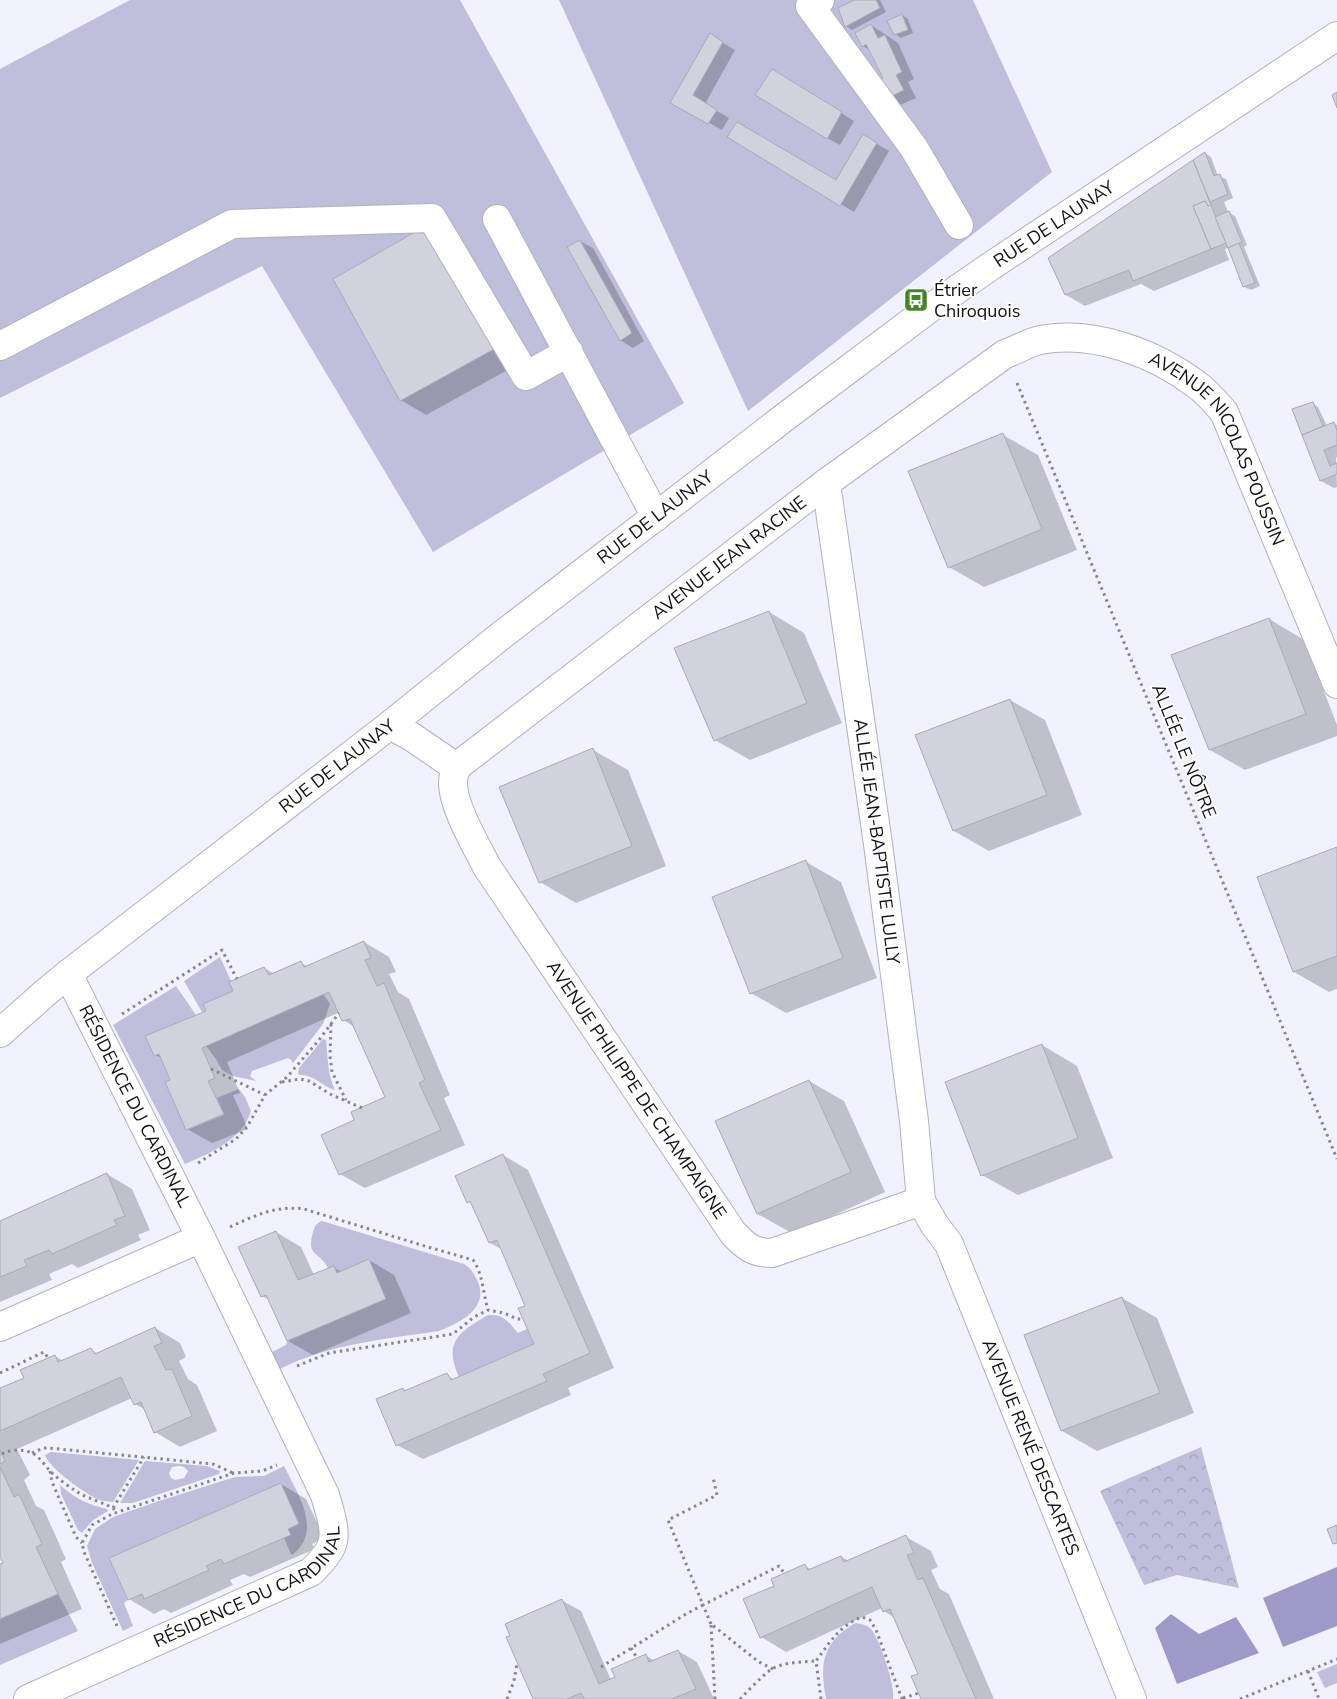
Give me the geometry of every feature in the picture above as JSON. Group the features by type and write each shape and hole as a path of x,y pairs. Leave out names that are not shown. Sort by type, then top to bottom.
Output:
{"street":[{"path":"820,0 810,6 914,148 959,225"},
{"name":"RUE DE LAUNAY","path":"0,1033 68,974 390,725 498,638 926,311 999,260 1337,36"},
{"path":"0,346 232,224 432,218 526,376 569,352"},
{"path":"497,219 656,517"},
{"name":"AVENUE NICOLAS POUSSIN","path":"1005,354 1039,340 1071,337 1118,345 1162,362 1199,386 1224,412 1337,684"},
{"name":"AVENUE JEAN RACINE","path":"456,767 826,483 1005,354"},
{"name":"ALLÉE JEAN-BAPTISTE LULLY","path":"826,483 878,844 914,1121 921,1201"},
{"path":"390,725 412,737 456,767"},
{"name":"AVENUE PHILIPPE DE CHAMPAIGNE","path":"456,767 452,782 454,795 465,823 488,868 739,1240 760,1253 772,1253 921,1201"},
{"name":"RÉSIDENCE DU CARDINAL","path":"28,1699 311,1572 332,1546 334,1535 325,1495 172,1179 68,974"},
{"name":"AVENUE RENÉ DESCARTES","path":"921,1201 934,1224 949,1244 1132,1699"},
{"path":"0,1327 201,1238"}],"path":[{"name":"ALLÉE LE NÔTRE","path":"1005,354 1337,1159"},
{"path":"97,1030 222,950 237,979"},
{"path":"172,1179 236,1139 247,1128 265,1095 287,1077 339,1013"},
{"path":"331,1023 330,1056 332,1072 347,1100"},
{"path":"212,1069 265,1095"},
{"path":"281,1082 300,1079 309,1081 330,1094 362,1108"},
{"path":"201,1238 278,1208 293,1207 304,1209 473,1260 478,1267 488,1310"},
{"path":"269,1379 328,1353 453,1334 474,1317 488,1310 504,1313 517,1320 523,1319"},
{"path":"0,1373 44,1352 48,1358"},
{"path":"32,1453 42,1448 49,1448 144,1457 213,1464 234,1473"},
{"path":"2,1454 10,1450 32,1453 81,1494 94,1502 113,1508 118,1512"},
{"path":"82,1543 92,1525 118,1512 234,1473 262,1471 305,1453"},
{"path":"113,1508 144,1457"},
{"path":"50,1470 52,1482 62,1506 76,1537 82,1543 84,1552 130,1653"},
{"path":"713,1477 717,1495 668,1520 711,1624 715,1699"},
{"path":"601,1667 703,1605 780,1566 784,1573"},
{"path":"821,1699 816,1661 839,1630 850,1622 862,1617 870,1620 876,1630 903,1699 918,1693"},
{"path":"711,1624 759,1662 773,1669"},
{"path":"631,1648 637,1658"},
{"path":"1240,1699 1337,1659"},
{"path":"740,1699 769,1671 778,1666 816,1661"},
{"path":"507,1699 514,1681 517,1663"},
{"path":"1308,1671 1319,1699"}],"green space":[{"path":"130,0 460,0 684,403 433,552 262,266 0,398 0,69"},
{"path":"559,0 973,0 1052,172 748,411"},
{"path":"220,957 231,981 233,991 203,1004 206,1011 202,1012 184,981"},
{"path":"176,986 196,1015 146,1036 159,1054 170,1080 165,1082 187,1130 224,1115 217,1098 239,1089 251,1111 241,1130 233,1137 214,1150 185,1164 113,1025"},
{"path":"323,994 330,1004 323,1024 293,1063 288,1058 252,1071 250,1076 256,1081 233,1076 222,1070 206,1046"},
{"path":"323,1039 326,1040 329,1071 335,1090 309,1076 298,1074 299,1068"},
{"path":"322,1221 464,1264 471,1270 478,1282 480,1291 476,1307 456,1324 439,1331 337,1348 280,1369 272,1352 286,1345 287,1341 386,1299 369,1259 337,1273 334,1266 328,1268 321,1258 314,1253 311,1246 313,1232 316,1225"},
{"path":"488,1315 502,1317 518,1333 527,1329 534,1344 459,1377 454,1365 453,1346 462,1333"},
{"path":"1201,1447 1239,1588 1177,1575 1144,1585 1100,1491"},
{"path":"51,1452 139,1460 113,1502 95,1498 66,1478 53,1466 45,1455"},
{"path":"145,1461 207,1466 220,1471 219,1474 133,1503 120,1503","holes":["172,1467 184,1467 188,1471 184,1478 175,1480 171,1478 169,1473"]},
{"path":"284,1466 301,1500 307,1523 306,1535 301,1545 292,1555 284,1538 291,1535 288,1529 299,1523 281,1483 109,1558 128,1600 124,1603 133,1626 123,1631 92,1563 87,1546 95,1529 113,1517 156,1502 235,1477 264,1476"},
{"path":"60,1485 82,1500 108,1511 93,1520 82,1533 78,1530 61,1494"},
{"path":"58,1594 78,1631 0,1665 0,1619"},
{"path":"855,1623 868,1627 878,1641 892,1684 893,1699 826,1699 823,1675 829,1647 835,1639"},
{"path":"1337,1664 1337,1683 1325,1688 1317,1672"}],"shaded area":[{"path":"1337,1567 1337,1626 1283,1647 1263,1598"},
{"path":"1171,1614 1199,1634 1236,1617 1259,1653 1177,1684 1155,1628"}],"building":[{"path":"854,0 876,0 880,8 845,27 838,8"},
{"path":"902,14 908,30 894,35 887,21"},
{"path":"871,24 878,38 885,35 902,72 896,75 904,90 886,99 877,82 883,78 866,44 862,47 855,33"},
{"path":"710,33 723,42 693,95 717,110 708,124 670,103"},
{"path":"772,69 842,112 827,139 755,95"},
{"path":"1337,92 1337,108 1332,95"},
{"path":"737,122 836,180 863,134 877,143 840,206 727,137"},
{"path":"1205,152 1214,176 1220,174 1228,194 1210,202 1193,160"},
{"path":"1193,160 1211,205 1208,206 1205,201 1193,206 1211,249 1133,281 1129,270 1065,295 1048,258"},
{"path":"1205,201 1208,206 1211,205 1226,243 1211,249 1193,206"},
{"path":"1229,211 1242,242 1228,248 1215,217"},
{"path":"429,224 498,347 400,401 333,279"},
{"path":"580,240 632,333 620,341 567,247"},
{"path":"1239,243 1255,283 1243,287 1228,248"},
{"path":"1313,402 1323,426 1302,435 1292,409"},
{"path":"1334,422 1337,431 1337,445 1324,450 1330,466 1337,463 1337,474 1320,481 1302,435"},
{"path":"1003,433 1042,529 948,568 908,471"},
{"path":"769,611 807,703 714,741 674,648"},
{"path":"1269,618 1306,714 1209,750 1171,655"},
{"path":"1010,699 1047,795 953,831 915,735"},
{"path":"593,748 632,846 539,883 499,787"},
{"path":"1337,847 1337,956 1293,972 1257,877"},
{"path":"806,860 843,958 750,994 712,897"},
{"path":"364,941 371,958 365,960 377,986 384,983 425,1080 419,1083 441,1130 339,1175 321,1135 354,1120 351,1112 385,1097 350,1019 342,1021 329,992 202,1048 215,1078 208,1081 224,1114 186,1130 165,1082 170,1080 159,1054 154,1056 145,1036 206,1011 203,1004 233,991 229,982 231,981 264,967 269,975 301,961 304,967"},
{"path":"1042,1044 1078,1138 981,1176 945,1082"},
{"path":"809,1080 851,1172 757,1214 715,1121"},
{"path":"503,1154 590,1353 543,1374 547,1381 396,1446 376,1399 403,1388 404,1391 447,1373 451,1380 534,1344 518,1308 525,1306 497,1240 489,1243 470,1201 467,1203 455,1176"},
{"path":"107,1173 125,1216 114,1220 117,1225 52,1254 49,1250 24,1260 27,1266 0,1277 0,1221"},
{"path":"276,1231 298,1280 334,1266 337,1273 369,1259 386,1299 287,1341 266,1295 261,1297 238,1247"},
{"path":"1122,1297 1160,1393 1061,1431 1024,1335"},
{"path":"155,1327 162,1343 154,1346 166,1370 172,1369 192,1416 154,1433 141,1402 134,1405 121,1377 0,1431 0,1388 24,1378 20,1370 55,1355 58,1362 91,1348 95,1354"},
{"path":"0,1450 5,1461 0,1464"},
{"path":"0,1467 14,1497 19,1494 42,1544 36,1547 58,1594 0,1619 0,1564 3,1563 0,1557"},
{"path":"281,1483 299,1524 288,1529 291,1535 224,1564 221,1559 206,1566 209,1570 144,1599 142,1594 128,1600 109,1558"},
{"path":"1337,1525 1337,1543 1333,1544 1327,1529"},
{"path":"906,1535 914,1553 907,1555 918,1580 923,1578 976,1699 921,1699 911,1676 918,1674 890,1609 883,1612 872,1587 760,1638 743,1599 774,1586 771,1579 805,1564 808,1570 841,1556 844,1562"},
{"path":"562,1599 599,1684 615,1677 611,1669 646,1654 649,1662 678,1650 696,1689 672,1699 584,1699 581,1693 567,1699 533,1699 506,1637 510,1636 505,1624"}],"place":[{"name":"Étrier Chiroquois","path":"916,300"}]}
